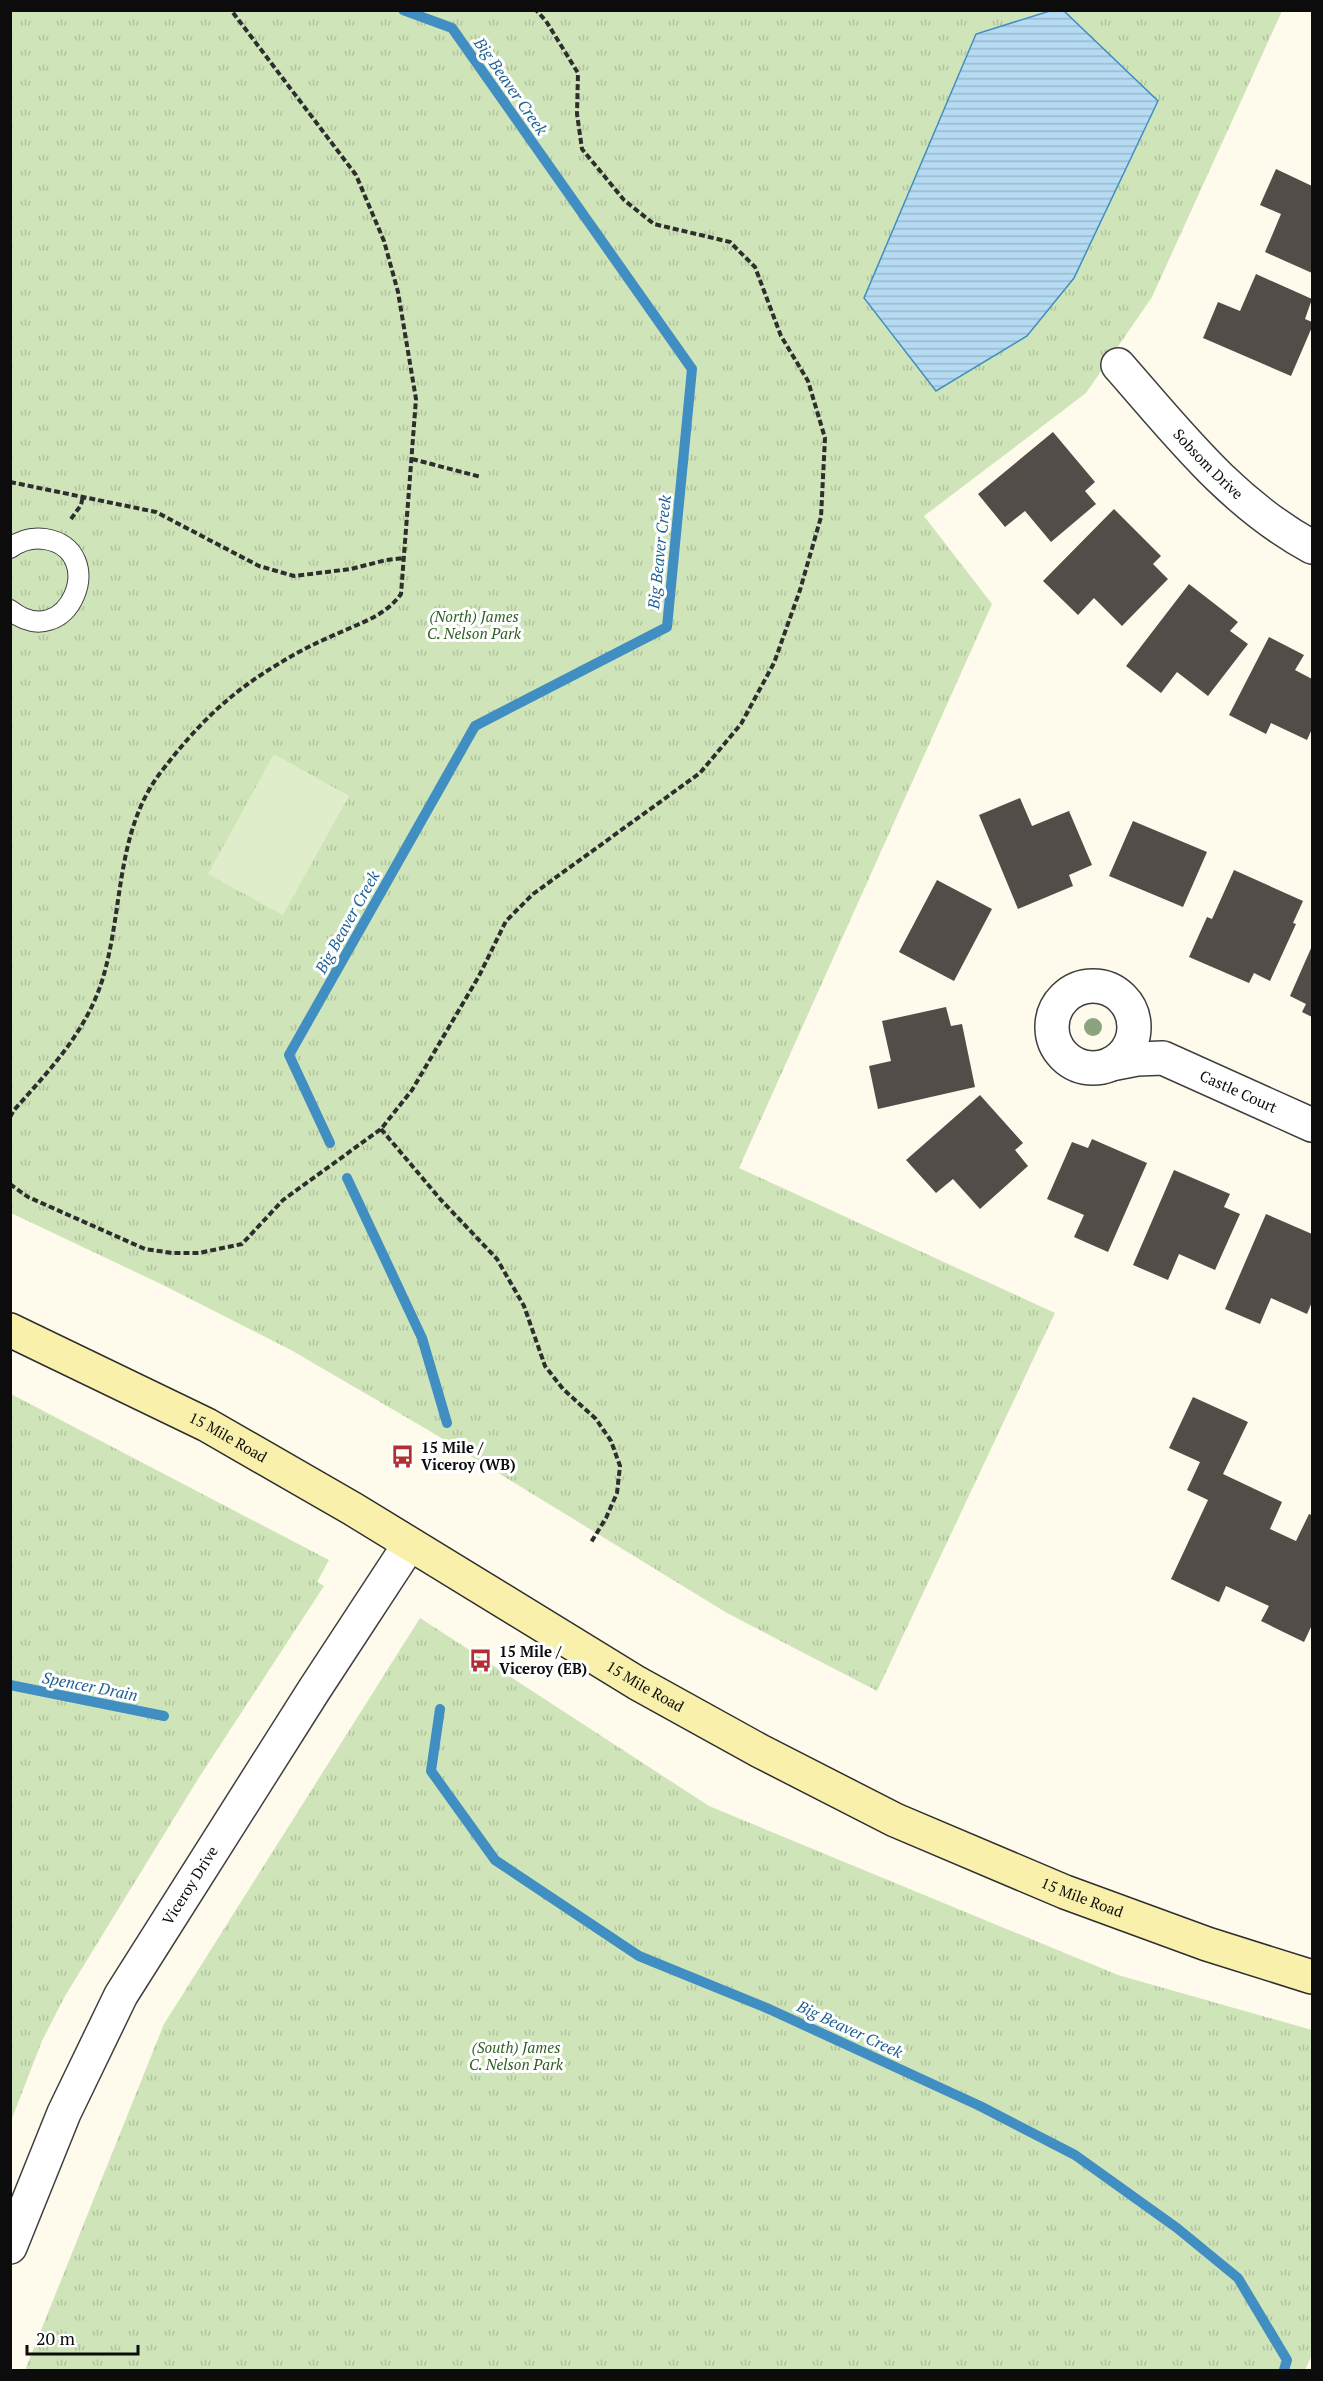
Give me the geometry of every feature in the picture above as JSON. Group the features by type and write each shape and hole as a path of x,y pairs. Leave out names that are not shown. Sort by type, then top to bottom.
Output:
{"main road":[{"name":"15 Mile Road","path":"10,1330 207,1425 353,1509 637,1683 760,1751 895,1820 1065,1892 1207,1944 1312,1977"}],"street":[{"name":"Sobsom Drive","path":"1118,365 1236,495 1274,524 1312,547"},
{"name":"Castle Court","path":"1163,1058 1147,1038 1128,1004 1119,994 1107,987 1094,985 1069,992 1059,1002 1053,1013 1051,1027 1053,1040 1060,1053 1071,1062 1084,1068 1098,1068 1137,1059 1163,1058 1312,1125"},
{"path":"1111,1064 1123,1056 1131,1044 1135,1030 1133,1016"},
{"name":"Viceroy Drive","path":"10,2247 64,2113 121,1995 314,1690 409,1545"}],"lane":[{"path":"10,548 24,540 37,538 57,543 72,556 78,568 79,581 77,593 71,604 51,619 27,620 10,610"}],"path":[{"path":"10,1117 71,1043 87,1016 101,984 112,937 127,844 139,812 159,775 213,711 245,684 283,661 375,617 394,603 400,594 417,399 398,292 384,241 356,175 231,10"},
{"path":"10,1184 28,1197 145,1249 172,1253 199,1252 242,1244 283,1200 381,1129 412,1090 479,976 506,921 532,894 700,773 741,724 774,663 800,591 820,516 825,438 808,381 781,336 755,267 730,242 654,224 624,200 582,149 577,114 578,73 546,21 536,10"},
{"path":"412,459 481,477"},
{"path":"10,482 156,512 259,566 294,576 351,569 404,558"},
{"path":"65,527 81,506 83,496"},
{"path":"381,1129 441,1200 497,1259 524,1306 545,1366 563,1389 596,1419 610,1442 620,1466 616,1493 606,1518 590,1544"}],"green space":[{"name":"(North) James C. Nelson Park","path":"11,11 1282,11 1152,297 1086,393 924,516 992,604 739,1168 1055,1313 877,1691 727,1613 428,1430 291,1350 163,1285 11,1213"},
{"path":"274,754 349,796 283,915 208,874"},
{"path":"11,1394 329,1560 317,1582 324,1586 198,1779 65,1996 42,2041 11,2121"},
{"name":"(South) James C. Nelson Park","path":"420,1618 709,1806 1118,1975 1312,2030 1312,2355 1305,2370 25,2370 164,2024"}],"water":[{"path":"1053,10 1064,11 1158,101 1074,278 1027,336 936,391 864,298 976,34"}],"building":[{"path":"1276,169 1312,186 1312,273 1265,252 1281,214 1260,205"},
{"path":"1256,274 1312,299 1305,319 1312,322 1312,327 1291,376 1203,338 1218,302 1240,311"},
{"path":"1053,432 1095,482 1085,491 1096,504 1051,542 1025,511 1005,527 978,494"},
{"path":"1114,509 1161,556 1153,564 1168,579 1122,626 1094,598 1078,615 1043,581"},
{"path":"1189,584 1238,622 1230,631 1248,644 1208,696 1177,672 1161,693 1126,666"},
{"path":"1269,637 1304,655 1295,670 1312,679 1312,729 1307,740 1271,723 1266,734 1229,715"},
{"path":"1020,798 1032,826 1069,811 1092,865 1069,875 1073,886 1018,909 979,815"},
{"path":"1133,821 1207,852 1183,907 1109,876"},
{"path":"1234,870 1303,901 1293,923 1296,924 1270,981 1254,973 1249,983 1189,957 1207,917 1212,919"},
{"path":"937,880 992,909 954,981 899,952"},
{"path":"1312,946 1312,1017 1302,1012 1306,1004 1290,996"},
{"path":"946,1007 951,1026 962,1024 975,1087 878,1109 869,1066 891,1061 882,1021"},
{"path":"980,1095 1023,1143 1015,1150 1028,1166 980,1209 953,1179 936,1193 906,1160"},
{"path":"1092,1139 1147,1163 1108,1252 1074,1237 1084,1215 1047,1199 1072,1142 1088,1148"},
{"path":"1174,1170 1230,1194 1224,1207 1240,1214 1215,1270 1179,1254 1168,1280 1133,1265"},
{"path":"1266,1214 1312,1234 1312,1302 1307,1314 1271,1298 1260,1324 1225,1309"},
{"path":"1193,1397 1248,1422 1223,1474 1282,1502 1270,1529 1296,1541 1309,1514 1312,1515 1312,1625 1304,1642 1261,1621 1269,1606 1226,1586 1219,1602 1171,1579 1208,1500 1187,1490 1200,1462 1169,1448"}],"waterway":[{"name":"Big Beaver Creek","path":"330,1143 289,1055 475,726 667,627 692,369 452,28 403,10"},
{"name":"Big Beaver Creek","path":"347,1178 422,1338 447,1423"},
{"name":"Spencer Drain","path":"10,1685 164,1716"},
{"name":"Big Beaver Creek","path":"440,1709 431,1771 495,1860 639,1956 769,2009 980,2106 1075,2155 1177,2228 1238,2278 1287,2360 1284,2370"}],"place":[{"name":"15 Mile / Viceroy (WB)","path":"403,1457"},
{"name":"15 Mile / Viceroy (EB)","path":"481,1661"}]}
